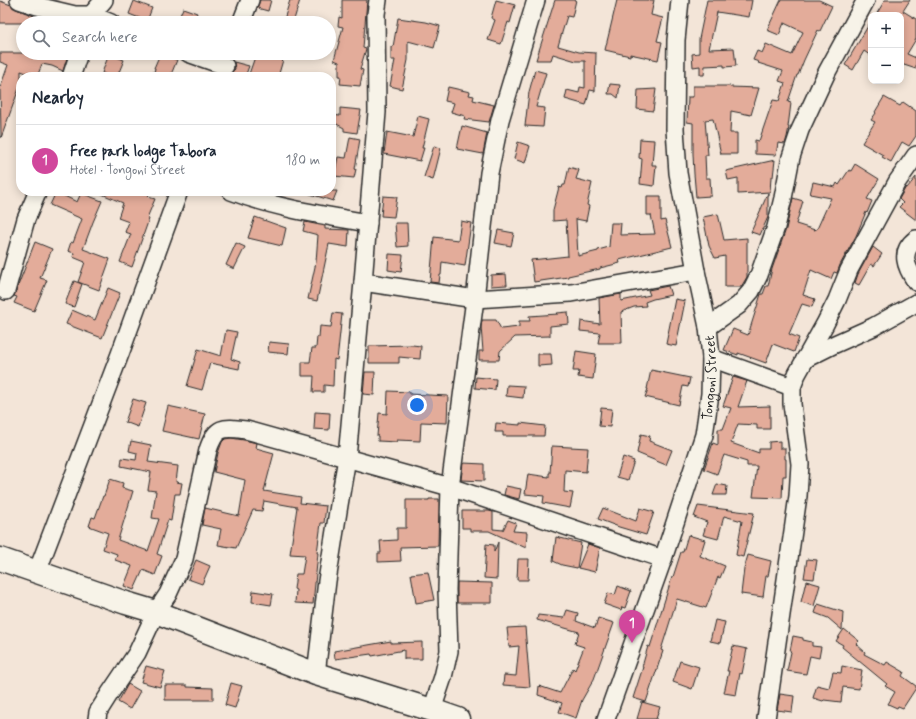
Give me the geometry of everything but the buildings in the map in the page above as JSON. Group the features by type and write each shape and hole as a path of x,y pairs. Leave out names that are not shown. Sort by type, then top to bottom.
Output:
{"highway":[{"path":"0,558 126,603 156,612 316,674 458,719"}],"street":[{"path":"19,0 79,16"},
{"path":"92,16 104,0"},
{"path":"244,16 250,0"},
{"path":"316,674 327,581 347,458 377,112 376,14 378,0"},
{"path":"432,710 443,677 449,651 447,590 450,487 475,299 489,173 500,120 536,0"},
{"name":"Tongoni Street","path":"606,719 663,559 704,435 710,394 711,358 708,327 678,173 675,129 676,40 680,0"},
{"path":"708,327 740,304 751,291 759,275 776,227 791,157 800,130 827,72 866,0"},
{"path":"73,72 77,60"},
{"path":"210,60 225,65"},
{"path":"766,719 798,496 800,464 792,404 792,387 797,374 837,300 848,270 896,182 916,155"},
{"path":"6,291 26,219 36,196"},
{"path":"37,572 120,354 177,196"},
{"path":"243,196 284,208 368,223"},
{"path":"916,239 913,241 906,253 906,258 907,266 916,282"},
{"path":"363,282 475,299 571,293 696,271"},
{"path":"805,359 873,327 916,303"},
{"path":"711,358 792,387"},
{"path":"97,719 98,712 137,653 156,612 168,594 184,559 208,450 216,433 228,428 246,430 450,487 663,559"}],"place":[{"name":"Free park lodge Tabora","path":"632,643"}]}
